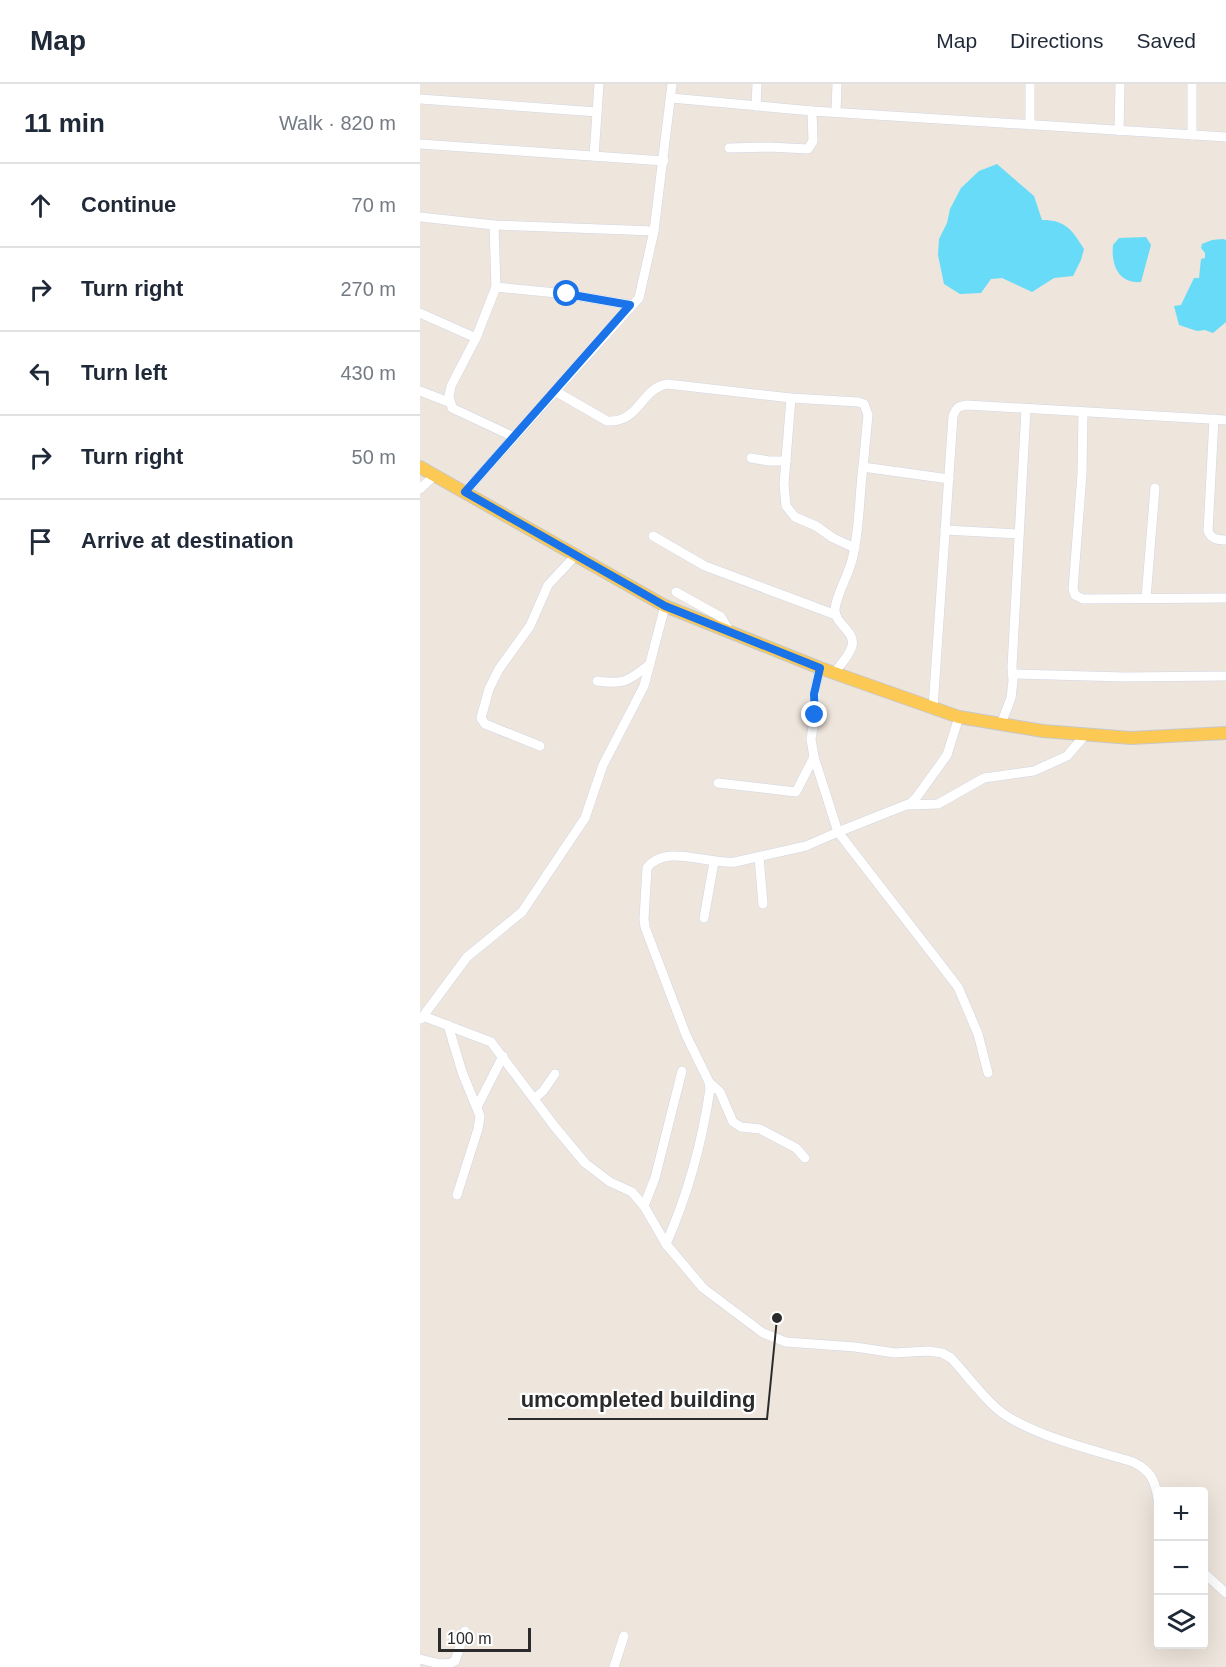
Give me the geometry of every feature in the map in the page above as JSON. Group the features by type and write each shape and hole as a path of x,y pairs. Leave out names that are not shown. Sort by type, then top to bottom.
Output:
{"main road":[{"path":"420,466 665,606 820,668 959,717 1043,731 1131,738 1226,733"}],"street":[{"path":"594,156 599,84"},
{"path":"465,492 630,305 639,298 654,231 672,84"},
{"path":"756,106 757,84"},
{"path":"836,112 837,84"},
{"path":"1030,84 1030,125"},
{"path":"1119,131 1120,84"},
{"path":"1192,84 1192,135"},
{"path":"671,98 812,111 1226,137"},
{"path":"420,99 597,112"},
{"path":"729,148 808,149 813,141 812,111"},
{"path":"420,144 664,161"},
{"path":"420,217 494,225 654,231"},
{"path":"494,225 496,287 476,338 451,386 449,396 452,408 514,437"},
{"path":"496,287 567,294 630,305"},
{"path":"420,313 476,338"},
{"path":"555,391 608,421 614,422 628,417 658,386 667,384 864,404 868,415 859,502 860,519 855,548 837,603 836,615"},
{"path":"420,391 451,403"},
{"path":"791,398 784,484 786,506 795,517 855,548"},
{"path":"933,708 953,417 956,409 967,405 1226,420"},
{"path":"1001,724 1011,698 1026,409"},
{"path":"1083,412 1082,474 1073,589 1075,595 1083,599 1226,598"},
{"path":"1214,420 1208,531 1215,539 1226,540"},
{"path":"751,458 786,461"},
{"path":"863,467 949,479"},
{"path":"420,489 435,475"},
{"path":"1146,598 1155,488"},
{"path":"945,530 1019,534"},
{"path":"653,536 705,566 836,615 851,636 852,646 834,673"},
{"path":"540,746 485,724 481,718 489,689 499,669 530,626 548,585 576,555"},
{"path":"676,592 721,616 730,632"},
{"path":"665,606 644,686 603,765 585,818 522,912 467,957 422,1018 448,1025 491,1042 585,1163 610,1182 632,1192 644,1206 666,1244 703,1288 763,1333 786,1342 855,1347 896,1353 928,1351 942,1353 951,1358 996,1407 1012,1420 1029,1429 1144,1467 1156,1482 1157,1487"},
{"path":"597,681 620,684 650,664"},
{"path":"820,668 815,689 815,715 811,732 814,757 838,832 958,987 978,1034 988,1073"},
{"path":"1012,674 1124,677 1226,676"},
{"path":"805,1158 796,1148 760,1129 741,1127 733,1122 720,1092 710,1082 686,1035 644,919 647,868 651,862 673,856 714,862 735,862 812,844 905,806 916,798 943,763 959,717"},
{"path":"905,806 938,804 984,778 1034,771 1067,756 1086,734"},
{"path":"718,783 796,792 814,757"},
{"path":"759,856 763,904"},
{"path":"704,918 714,862"},
{"path":"448,1025 462,1072 480,1116 457,1195"},
{"path":"477,1107 503,1056"},
{"path":"644,1206 655,1178 682,1071"},
{"path":"534,1099 555,1074"},
{"path":"666,1244 692,1178 710,1082"},
{"path":"1208,1577 1226,1593"},
{"path":"420,1659 451,1664 455,1661 465,1631"},
{"path":"614,1667 624,1636"}],"water":[{"path":"997,164 1034,196 1042,220 1063,224 1080,242 1084,249 1073,276 1054,278 1032,292 1002,278 991,279 981,293 960,294 944,284 938,255 939,239 947,223 950,209 961,188 979,171"},
{"path":"1146,237 1151,245 1141,282 1127,280 1115,266 1113,245 1119,238"},
{"path":"1226,240 1226,322 1213,333 1179,325 1174,306 1181,305 1194,278 1199,278 1201,259 1205,258 1205,253 1201,248 1202,244"}],"place":[{"name":"umcompleted building","path":"777,1318"}],"route":[{"path":"567,294 630,305 465,492 665,606 820,668 814,694 815,715"}]}
